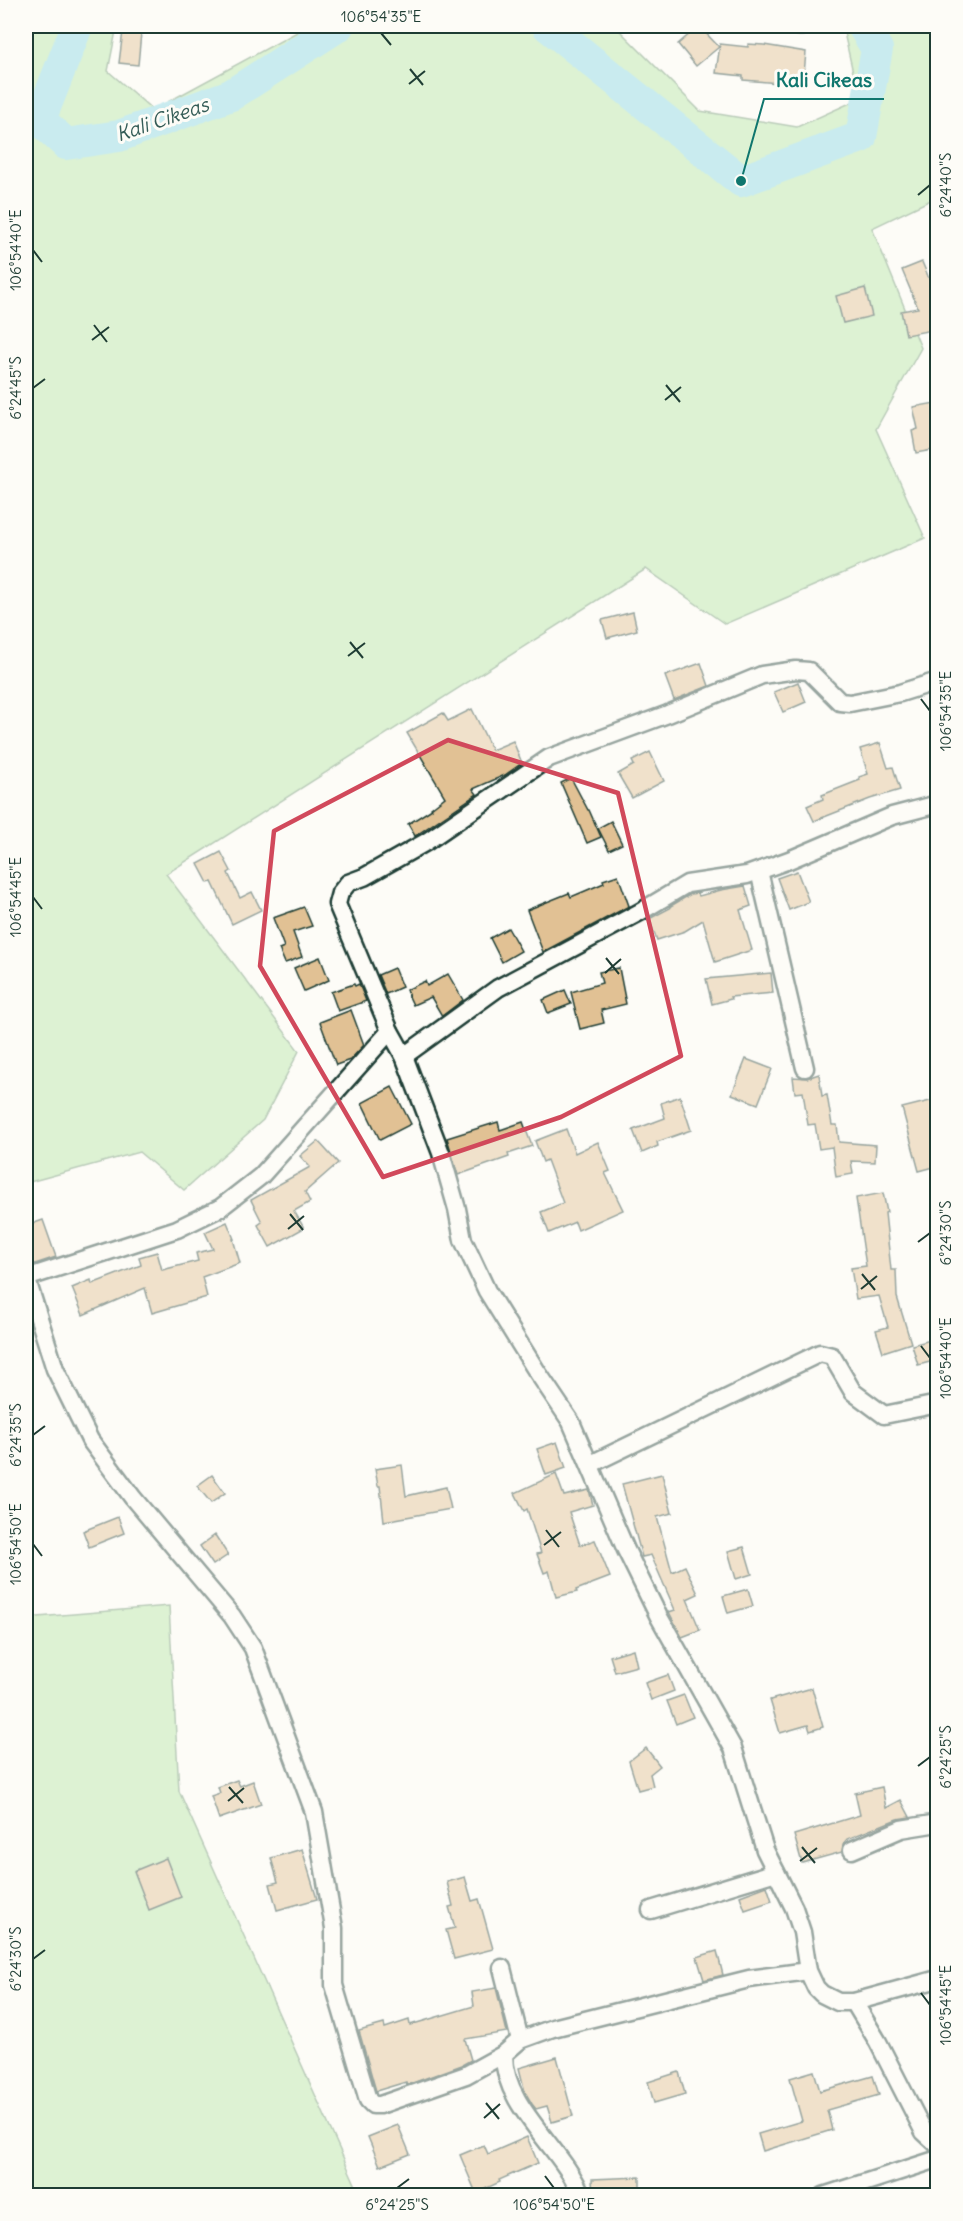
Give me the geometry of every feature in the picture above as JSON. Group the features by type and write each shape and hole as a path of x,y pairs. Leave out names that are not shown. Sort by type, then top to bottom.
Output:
{"street":[{"path":"938,681 900,693 850,703 840,702 808,671 796,670 762,675 668,714 549,758 426,842 364,877 348,883 340,893 337,903 390,1031 404,1056 441,1153 467,1251 487,1291 564,1410 591,1464 626,1550 654,1607 733,1748 765,1850 794,1908 802,1932 808,1971 816,1988 822,1994 838,2002 854,2002 938,1979"},
{"path":"404,1056 498,988 640,912 687,884 747,875 789,860 892,816 938,804"},
{"path":"759,871 805,1068"},
{"path":"390,1031 261,1176 220,1208 177,1228 26,1278 55,1369 90,1440 133,1498 232,1616 253,1648 314,1812 334,1928 334,1985 368,2100 380,2105 398,2101 466,2075 504,2054 520,2040 586,2018 748,1979 808,1971"},
{"path":"591,1464 820,1353 832,1356 853,1392 884,1415 938,1404"},
{"path":"852,1850 901,1829 938,1823"},
{"path":"651,1911 776,1872"},
{"path":"502,1968 520,2040"},
{"path":"854,2002 878,2042 924,2132 938,2145"},
{"path":"504,2054 504,2066 513,2092 575,2178 582,2196"},
{"path":"823,2196 938,2159"}],"highlighted area":[{"path":"448,740 618,793 681,1056 561,1117 383,1177 260,966 274,831"}],"green space":[{"path":"26,26 117,26 108,71 153,110 308,26 615,26 700,111 797,127 859,99 841,26 937,26 937,197 872,228 921,348 876,429 925,538 725,624 646,569 166,874 299,1051 263,1120 184,1190 139,1152 26,1183"},
{"path":"169,1606 179,1791 360,2195 26,2196 26,1618"}],"building":[{"path":"699,26 719,47 696,66 678,44"},
{"path":"123,31 141,33 138,65 119,63"},
{"path":"720,44 748,47 748,44 764,45 806,52 803,85 743,80 743,76 716,73"},
{"path":"922,262 936,295 938,329 906,335 901,311 918,308 902,270"},
{"path":"865,288 872,316 843,323 836,296"},
{"path":"935,403 938,415 938,449 916,453 912,431 918,429 913,407"},
{"path":"633,612 637,630 607,638 602,620"},
{"path":"701,663 709,686 674,700 665,676"},
{"path":"798,682 806,702 783,712 774,692"},
{"path":"472,709 492,750 513,741 522,763 505,775 473,789 477,794 415,836 408,824 432,809 445,797 407,733 443,713 448,721"},
{"path":"880,743 888,768 893,767 900,790 814,821 807,806 823,799 822,795 860,780 859,777 868,774 860,749"},
{"path":"650,752 664,781 632,798 618,774 634,765 632,761"},
{"path":"571,778 601,837 587,843 561,783"},
{"path":"611,821 622,844 609,850 598,828"},
{"path":"221,852 231,871 228,873 240,898 252,892 261,910 232,924 212,882 208,883 198,864"},
{"path":"797,871 809,902 789,910 777,878"},
{"path":"618,875 629,906 543,952 527,910 569,893 571,897 604,883 603,880"},
{"path":"745,886 751,906 740,910 752,950 715,962 703,920 685,931 657,940 649,919 691,894 697,893 699,896"},
{"path":"304,907 312,926 293,932 302,957 285,963 279,949 284,947 273,918"},
{"path":"508,928 521,951 502,962 490,938"},
{"path":"320,957 329,980 304,991 294,968"},
{"path":"394,968 402,987 386,994 378,975"},
{"path":"619,968 626,1004 601,1010 604,1023 580,1029 571,992 602,983 599,972"},
{"path":"771,973 773,993 730,997 731,999 712,1004 706,979"},
{"path":"448,974 463,1000 442,1016 431,997 413,1005 406,990 425,981 427,986"},
{"path":"354,984 355,986 359,984 366,1001 338,1011 331,992"},
{"path":"565,990 571,1004 548,1013 543,1000"},
{"path":"351,1010 364,1045 350,1060 336,1065 320,1022"},
{"path":"746,1059 772,1069 758,1104 732,1094"},
{"path":"819,1074 822,1096 827,1095 832,1125 837,1125 839,1142 876,1145 875,1162 851,1161 853,1174 836,1177 832,1147 819,1149 815,1124 808,1125 803,1092 795,1093 793,1077 807,1078"},
{"path":"392,1087 411,1124 380,1140 362,1103"},
{"path":"680,1096 691,1130 657,1142 658,1146 642,1153 633,1130 665,1118 661,1103"},
{"path":"938,1101 938,1166 919,1171 902,1108"},
{"path":"498,1122 500,1130 523,1122 532,1146 508,1154 509,1157 458,1175 447,1138"},
{"path":"566,1129 575,1153 598,1142 610,1171 605,1173 623,1210 578,1230 575,1222 549,1233 541,1212 563,1203 547,1160 543,1162 535,1141"},
{"path":"318,1141 338,1163 305,1192 310,1202 294,1211 304,1228 270,1247 258,1225 262,1222 251,1200 310,1167 300,1156"},
{"path":"883,1193 887,1212 885,1213 891,1270 896,1270 897,1297 911,1343 883,1352 876,1330 888,1327 879,1296 856,1299 851,1268 866,1266 856,1198"},
{"path":"43,1220 56,1257 26,1267 26,1226"},
{"path":"227,1222 240,1263 202,1277 207,1297 152,1313 145,1288 83,1315 72,1288 91,1280 92,1284 141,1265 139,1257 157,1252 162,1270 198,1261 196,1253 213,1249 205,1232"},
{"path":"938,1338 938,1360 918,1365 912,1345"},
{"path":"557,1442 566,1468 546,1475 537,1449"},
{"path":"402,1465 406,1496 446,1487 451,1509 384,1521 380,1486 378,1486 375,1469"},
{"path":"556,1474 564,1496 589,1490 593,1505 569,1512 580,1545 595,1540 610,1577 576,1590 577,1592 556,1597 549,1571 544,1573 537,1554 541,1553 527,1509 524,1511 515,1493"},
{"path":"662,1474 672,1513 657,1517 672,1572 685,1566 698,1594 687,1599 700,1630 682,1637 669,1612 675,1610 651,1555 642,1557 622,1484"},
{"path":"212,1475 225,1493 211,1503 197,1486"},
{"path":"118,1517 124,1533 89,1547 83,1531"},
{"path":"215,1535 228,1555 213,1565 200,1546"},
{"path":"744,1547 752,1574 736,1579 728,1551"},
{"path":"748,1589 753,1606 728,1613 723,1596"},
{"path":"633,1649 637,1666 615,1672 610,1656"},
{"path":"668,1675 674,1691 651,1700 645,1683"},
{"path":"812,1688 823,1727 810,1731 808,1725 780,1733 770,1700"},
{"path":"684,1695 693,1717 676,1724 667,1701"},
{"path":"646,1748 660,1766 650,1774 653,1786 638,1790 629,1761"},
{"path":"237,1780 240,1786 253,1781 261,1804 219,1819 211,1796 220,1793 218,1787"},
{"path":"882,1787 886,1808 901,1800 910,1817 897,1819 847,1839 843,1844 842,1852 802,1863 794,1835 860,1815 855,1793"},
{"path":"302,1849 317,1899 277,1910 270,1884 278,1882 271,1858"},
{"path":"166,1858 181,1897 149,1910 134,1871"},
{"path":"465,1877 472,1901 479,1899 493,1949 454,1959 446,1930 455,1928 449,1907 453,1906 447,1882"},
{"path":"767,1886 772,1901 745,1910 740,1896"},
{"path":"717,1951 723,1975 704,1980 697,1957"},
{"path":"496,1988 507,2032 465,2039 471,2060 462,2065 407,2085 406,2082 376,2091 359,2031 384,2024 385,2028 409,2020 410,2025 474,2006 472,1992"},
{"path":"557,2057 573,2116 552,2122 547,2106 536,2109 532,2104 525,2092 519,2068"},
{"path":"814,2071 820,2091 873,2076 879,2095 827,2110 832,2130 763,2151 758,2134 802,2121 790,2078"},
{"path":"679,2072 685,2094 654,2103 648,2082"},
{"path":"398,2125 410,2154 380,2166 368,2137"},
{"path":"527,2137 538,2163 476,2193 460,2155 484,2145 488,2154"},
{"path":"640,2177 640,2196 593,2196 592,2179"}],"waterway":[{"name":"Kali Cikeas","path":"77,26 40,120 66,144 119,136 231,95 338,26"},
{"name":"Kali Cikeas","path":"548,26 741,181 861,137 877,49 863,26"}],"place":[{"name":"Kali Cikeas","path":"741,181"}]}
